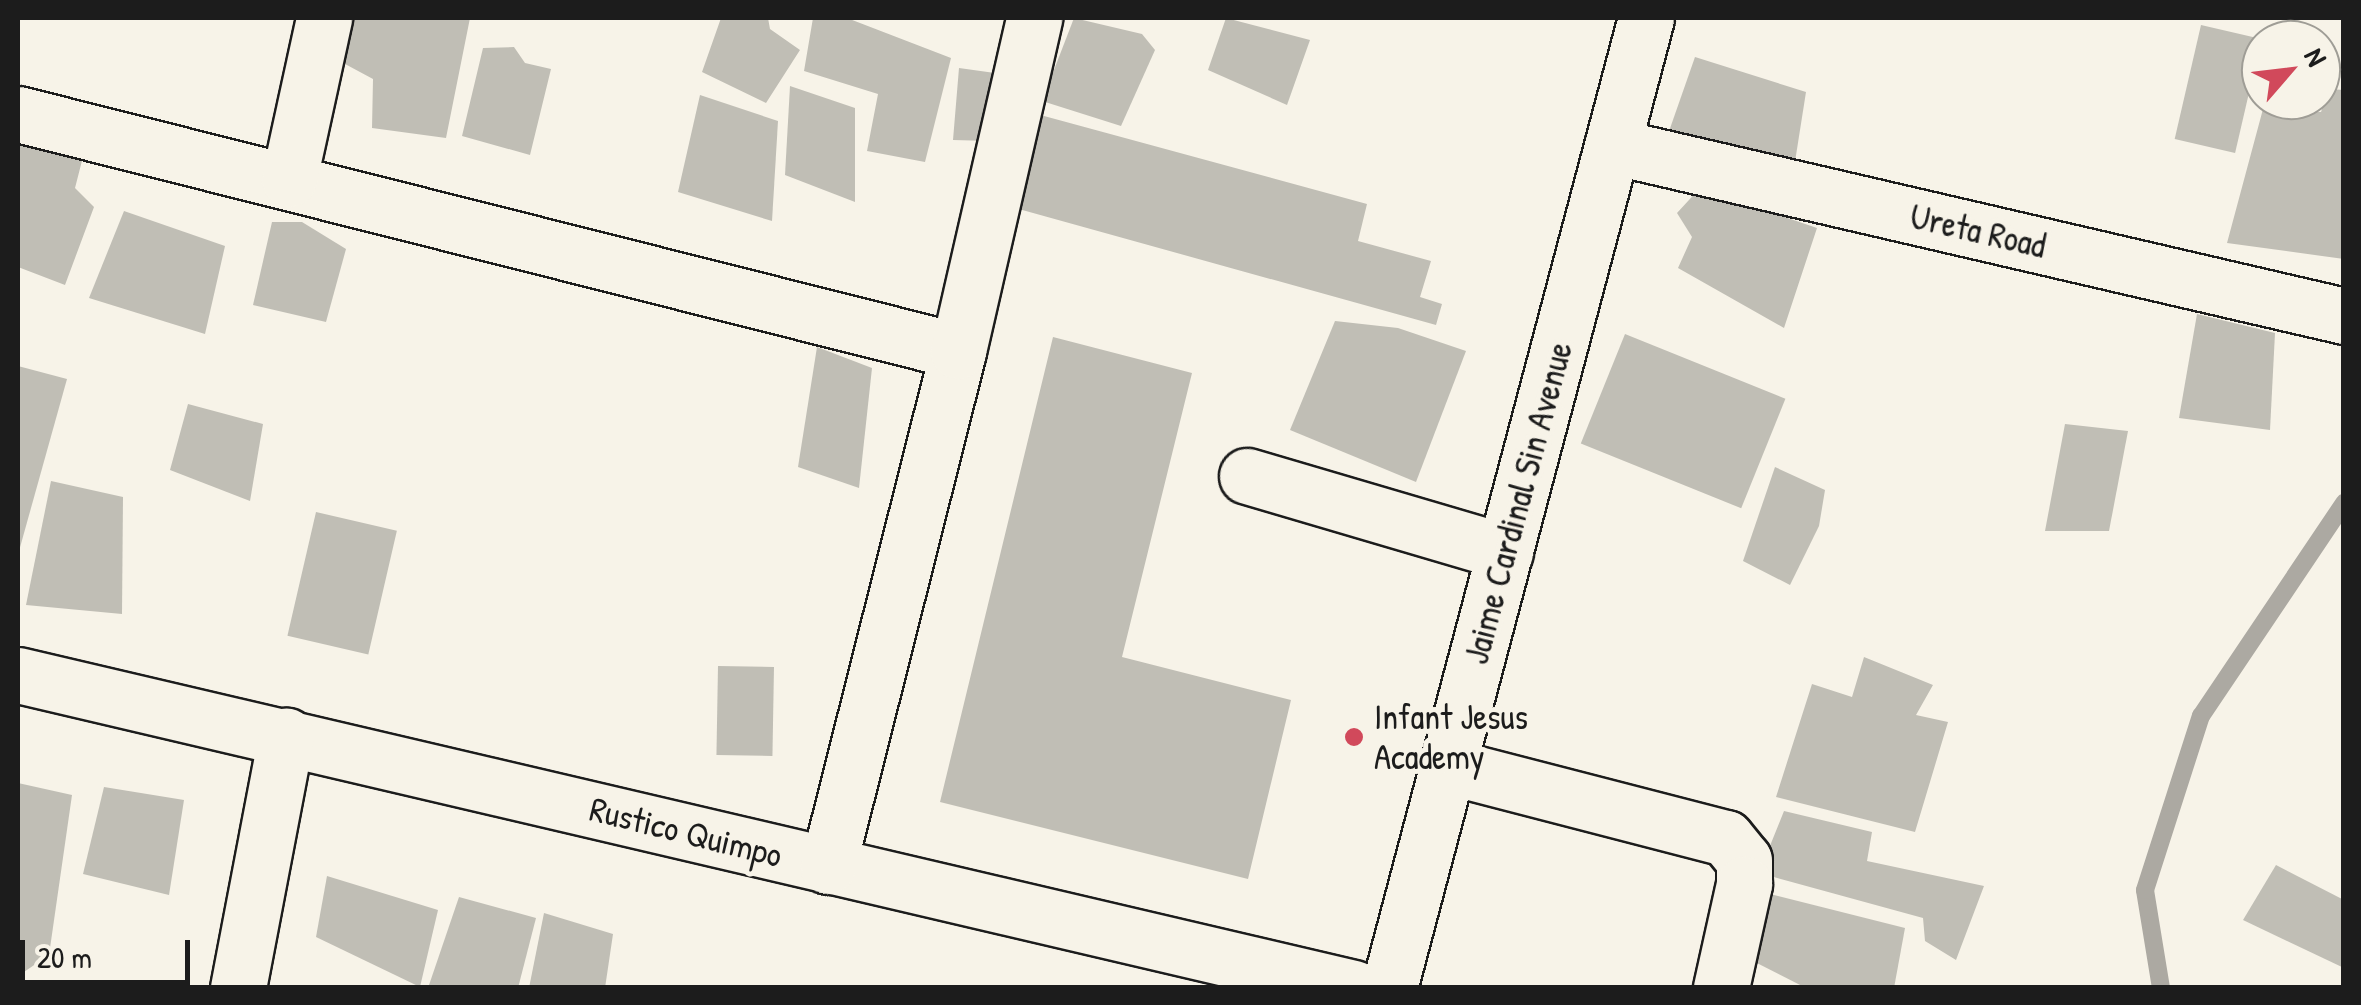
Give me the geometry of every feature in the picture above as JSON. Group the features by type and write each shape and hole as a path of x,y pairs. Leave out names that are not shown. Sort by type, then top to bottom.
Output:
{"street":[{"path":"289,179 324,18"},
{"path":"828,866 958,351 1034,18"},
{"name":"Jaime Cardinal Sin Avenue","path":"1389,988 1646,18"},
{"path":"18,114 289,179 958,351"},
{"name":"Ureta Road","path":"1612,146 2344,316"},
{"path":"1246,476 1505,552"},
{"name":"Rustico Quimpo","path":"18,676 1354,988"},
{"path":"238,988 286,736"},
{"path":"1447,766 1726,838 1744,860 1744,884 1721,988"}],"building":[{"path":"342,18 470,18 446,138 372,128 373,79 332,57"},
{"path":"721,18 768,18 770,29 800,50 766,103 702,72"},
{"path":"813,18 847,18 951,58 925,162 867,151 878,94 804,71"},
{"path":"1074,18 1142,34 1155,50 1121,126 1042,101"},
{"path":"1226,18 1310,40 1287,105 1208,70"},
{"path":"2201,25 2241,34 2243,120 2235,153 2175,139"},
{"path":"514,47 525,63 551,69 530,155 462,136 483,48"},
{"path":"1695,57 1806,92 1794,168 1667,137"},
{"path":"959,68 1002,74 990,141 953,140"},
{"path":"790,86 855,108 855,202 785,175"},
{"path":"2341,90 2344,90 2344,259 2227,243 2260,120 2341,120"},
{"path":"700,95 778,121 772,221 678,192"},
{"path":"1022,110 1367,204 1358,241 1431,261 1420,297 1442,304 1436,325 997,203"},
{"path":"18,129 85,149 75,188 94,207 65,285 18,267"},
{"path":"1700,188 1817,228 1784,328 1678,268 1692,237 1677,213"},
{"path":"124,211 225,246 205,334 89,298"},
{"path":"272,222 302,222 346,249 326,322 253,305"},
{"path":"2197,314 2275,333 2270,430 2179,418"},
{"path":"1335,321 1398,328 1466,351 1416,482 1290,430"},
{"path":"1625,334 1785,399 1741,508 1581,443"},
{"path":"1053,337 1192,373 1122,657 1291,700 1248,879 940,802"},
{"path":"817,347 872,368 859,488 798,467"},
{"path":"18,366 67,379 19,551 18,551"},
{"path":"188,404 263,424 250,501 170,470"},
{"path":"2065,424 2128,431 2109,531 2045,531"},
{"path":"1775,467 1825,490 1819,526 1790,585 1743,561"},
{"path":"51,481 123,497 122,614 26,605"},
{"path":"316,512 397,531 368,654 287,636"},
{"path":"1864,657 1933,685 1916,715 1948,722 1915,832 1776,797 1812,684 1852,697"},
{"path":"718,666 774,667 772,756 716,755"},
{"path":"18,783 72,795 49,955 18,976"},
{"path":"104,787 184,800 169,895 83,874"},
{"path":"1784,811 1872,832 1867,861 1984,886 1956,960 1925,941 1923,918 1759,873"},
{"path":"2276,865 2344,900 2344,968 2243,920"},
{"path":"327,876 438,910 420,987 316,937"},
{"path":"1762,892 1905,928 1894,988 1806,988 1749,959"},
{"path":"459,897 536,918 518,988 428,988"},
{"path":"544,913 613,934 605,988 529,988"}],"waterway":[{"path":"2161,988 2145,890 2201,716 2344,503"}],"place":[{"name":"Infant Jesus Academy","path":"1354,737"}]}
